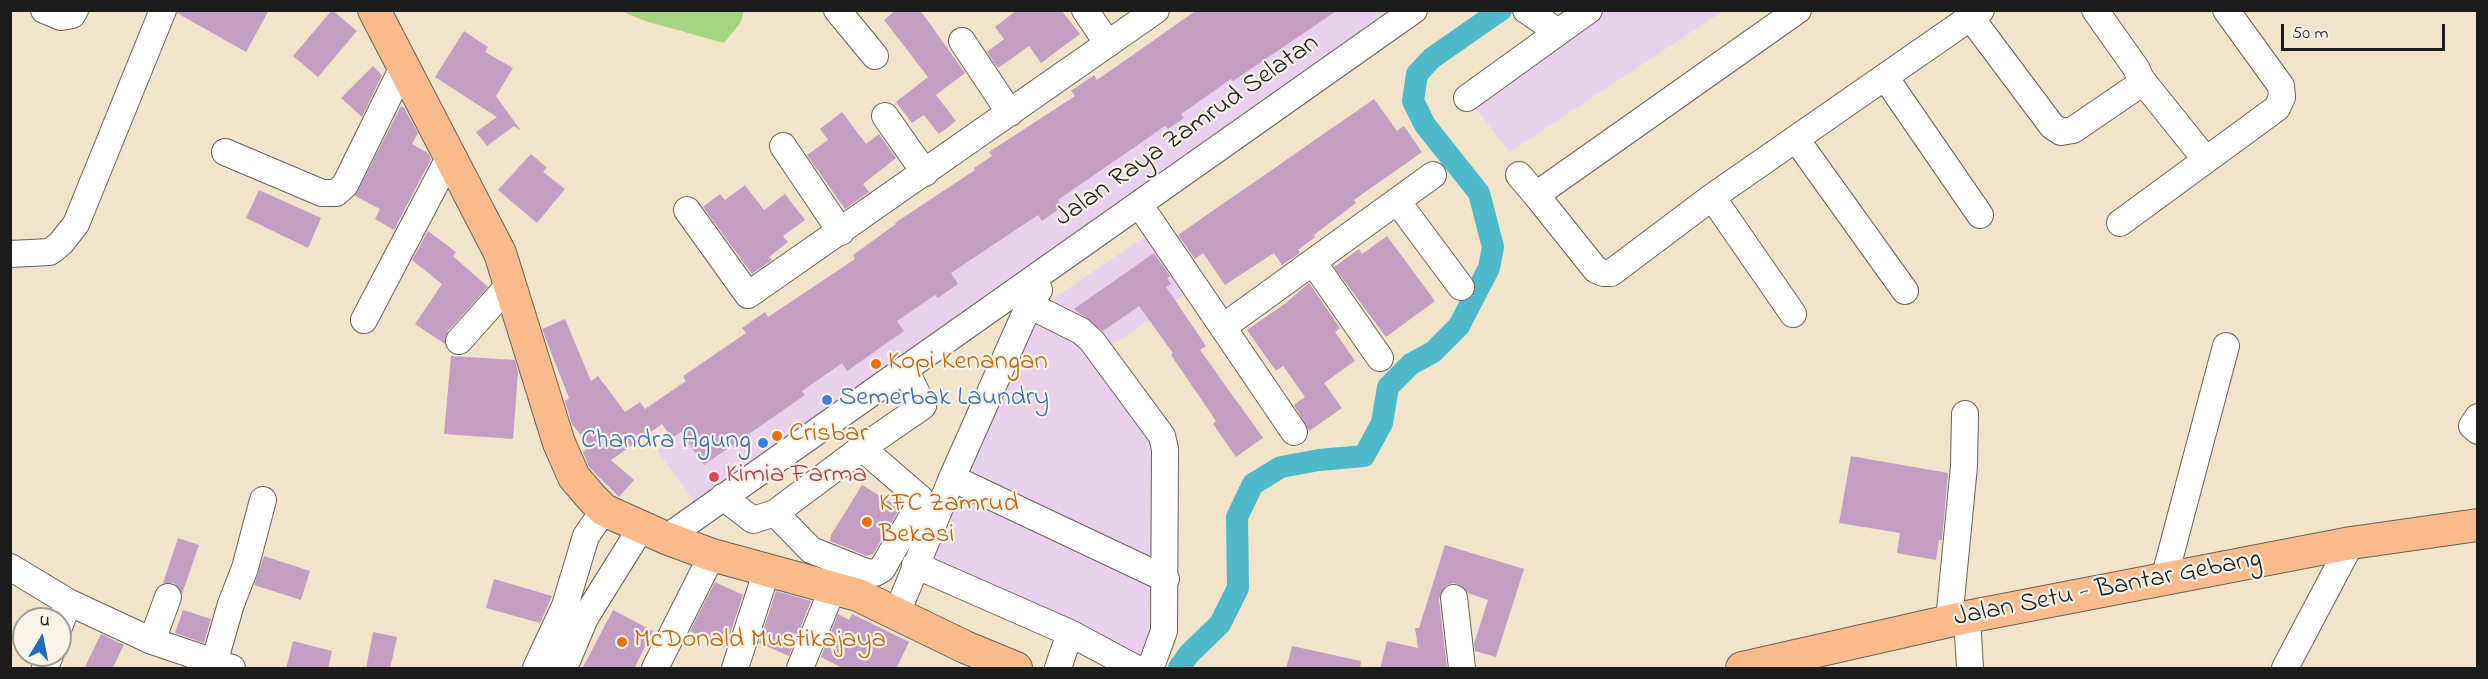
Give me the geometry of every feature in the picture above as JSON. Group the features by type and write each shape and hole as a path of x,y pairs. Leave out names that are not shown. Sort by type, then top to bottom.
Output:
{"main road":[{"path":"374,10 500,252 559,443 574,477 591,497 604,510 653,533 712,555 858,595 965,648 1016,669"},
{"name":"Jalan Setu - Bantar Gebang","path":"1742,669 1826,659 1958,619 2351,543 2478,525"}],"street":[{"path":"44,10 61,17 72,15 75,10"},
{"path":"837,10 875,56"},
{"path":"1085,10 1108,44"},
{"path":"687,210 748,295 1155,10"},
{"path":"1467,98 1589,10"},
{"path":"1536,195 1798,10"},
{"path":"2095,10 2136,68 2141,79 2206,160"},
{"path":"2120,223 2277,108 2283,97 2282,86 2226,10"},
{"name":"Jalan Raya Zamrud Selatan","path":"653,533 723,497 1409,12"},
{"path":"10,254 50,252 61,243 76,224 163,13"},
{"path":"1529,13 1558,32"},
{"path":"1519,175 1596,270 1611,273 1712,197 1976,14 2052,126 2061,132 2073,130 2136,87 2141,79"},
{"path":"962,42 1010,113"},
{"path":"225,152 322,193 336,193 345,186 403,67"},
{"path":"1885,77 1980,215"},
{"path":"885,116 925,173"},
{"path":"1796,139 1905,291"},
{"path":"783,146 841,232"},
{"path":"364,320 450,156"},
{"path":"1223,327 1433,176"},
{"path":"1712,197 1793,314"},
{"path":"1397,201 1461,287"},
{"path":"1139,204 1294,432"},
{"name":"Jalan Raya Zamrud Selatan","path":"897,613 952,478 1029,305 1056,262"},
{"path":"1313,262 1380,358"},
{"path":"459,341 510,284"},
{"path":"1029,305 1081,332 1092,342 1162,436 1165,449 1164,631 1152,663 1145,669"},
{"path":"2164,579 2226,346"},
{"path":"723,497 753,520 775,513 923,406 905,369"},
{"path":"1965,414 1958,619 1970,669"},
{"path":"2478,417 2472,426 2478,430"},
{"path":"775,513 811,549 866,572 875,573 882,569 920,503 920,498 862,448"},
{"path":"952,478 1166,579"},
{"path":"72,616 223,666 231,603 244,568 263,500"},
{"path":"536,669 565,606 586,536 604,510"},
{"path":"564,669 585,618 653,533"},
{"path":"2285,669 2351,543"},
{"path":"798,578 811,549"},
{"path":"655,669 712,555"},
{"path":"915,565 1070,633 1135,669"},
{"path":"10,567 56,607"},
{"path":"735,669 767,570"},
{"path":"800,669 833,588"},
{"path":"152,641 168,597"},
{"path":"1454,598 1462,669"},
{"path":"1058,669 1070,633"}],"shaded area":[{"path":"1272,11 1414,11 702,512 657,451"},
{"path":"1589,11 1723,11 1510,152 1467,98"},
{"path":"1156,229 1195,287 1102,353 1155,424 1152,664 915,565 1038,309"}],"green space":[{"path":"744,10 741,22 724,43 645,21 621,11"}],"building":[{"path":"178,10 269,10 246,52 177,13"},
{"path":"332,10 357,31 318,77 293,56"},
{"path":"896,10 920,10 965,73 936,95 956,121 939,134 924,115 912,123 896,102 928,77 884,20"},
{"path":"1017,10 1061,10 1080,34 1041,63 1029,46 998,68 987,52 1004,39 995,27"},
{"path":"1197,10 1338,10 1181,114 1184,118 1168,129 1165,126 1058,200 1062,207 1042,221 1038,215 951,273 958,284 938,298 935,295 897,321 904,331 847,371 842,363 802,391 805,395 704,465 681,432 672,438 662,424 611,460 634,480 619,497 589,467 583,452 589,446 572,424 565,401 569,398 542,329 565,319 591,381 598,376 625,412 640,402 645,409 686,381 683,376 746,333 742,328 765,312 768,317 855,259 853,255 895,223 975,170 974,168 992,156 989,152 1075,96 1071,91 1094,75 1097,80"},
{"path":"464,31 488,47 485,52 513,68 496,96 521,131 514,126 487,146 476,132 497,117 435,77"},
{"path":"373,66 382,75 362,117 341,98"},
{"path":"1374,99 1397,131 1404,126 1422,152 1354,200 1356,203 1314,235 1315,237 1298,250 1300,253 1282,265 1274,253 1225,285 1203,253 1195,259 1178,235"},
{"path":"401,106 418,133 412,144 428,153 431,159 394,230 375,219 380,209 355,196"},
{"path":"842,112 866,144 879,134 896,158 863,184 869,192 845,209 807,155 828,140 820,129"},
{"path":"531,154 547,168 543,172 565,189 537,223 498,190"},
{"path":"745,185 764,210 785,194 805,220 783,236 788,242 769,257 772,260 752,274 703,207 720,194 725,200"},
{"path":"259,190 321,218 308,248 246,218"},
{"path":"428,231 456,252 453,256 488,287 448,331 445,344 415,324 442,284 412,260"},
{"path":"1387,236 1435,301 1386,337 1334,267 1359,249 1362,254"},
{"path":"1154,253 1170,276 1167,278 1171,284 1166,287 1206,346 1200,350 1263,438 1236,457 1213,424 1216,421 1171,355 1173,353 1139,306 1103,331 1074,309"},
{"path":"1309,283 1340,328 1335,332 1355,361 1324,383 1342,408 1309,431 1294,405 1305,397 1283,366 1276,371 1247,330 1286,303"},
{"path":"451,356 515,360 518,372 513,439 444,434"},
{"path":"1851,456 1948,473 1942,540 1939,540 1936,560 1897,553 1900,533 1839,523"},
{"name":"KFC Zamrud Bekasi","path":"862,485 900,508 873,554 867,556 830,541 831,535"},
{"path":"178,538 199,545 182,594 174,583 163,583"},
{"path":"1445,545 1524,569 1496,657 1475,651 1474,644 1488,600 1468,593 1460,585 1453,583 1445,586 1439,599 1447,669 1380,669 1387,641 1418,648 1415,628 1419,628"},
{"path":"264,556 310,571 301,600 254,585"},
{"path":"494,579 552,596 540,623 486,608"},
{"path":"715,582 743,595 725,648 690,631"},
{"path":"776,591 811,601 789,656 759,643"},
{"path":"183,610 211,619 204,643 175,633"},
{"path":"613,610 653,631 634,669 582,669"},
{"path":"838,614 849,620 852,614 909,642 896,669 844,669 821,657"},
{"path":"373,632 397,637 390,669 366,669"},
{"path":"101,634 124,645 112,669 84,669"},
{"path":"293,641 332,651 328,669 286,669"},
{"path":"1292,646 1361,661 1360,669 1286,669"}],"waterway":[{"path":"1179,668 1189,654 1220,624 1238,588 1237,517 1253,484 1281,467 1319,460 1364,456 1382,423 1388,387 1411,364 1433,352 1459,326 1489,268 1493,247 1479,193 1425,125 1413,101 1417,74 1432,58 1501,10"}],"place":[{"name":"Kopi Kenangan","path":"876,364"},
{"name":"Semerbak Laundry","path":"827,400"},
{"name":"Crisbar","path":"777,436"},
{"name":"Chandra Agung","path":"763,443"},
{"name":"Kimia Farma","path":"714,477"},
{"name":"KFC Zamrud Bekasi","path":"867,522"},
{"name":"McDonald Mustikajaya","path":"622,642"}]}
